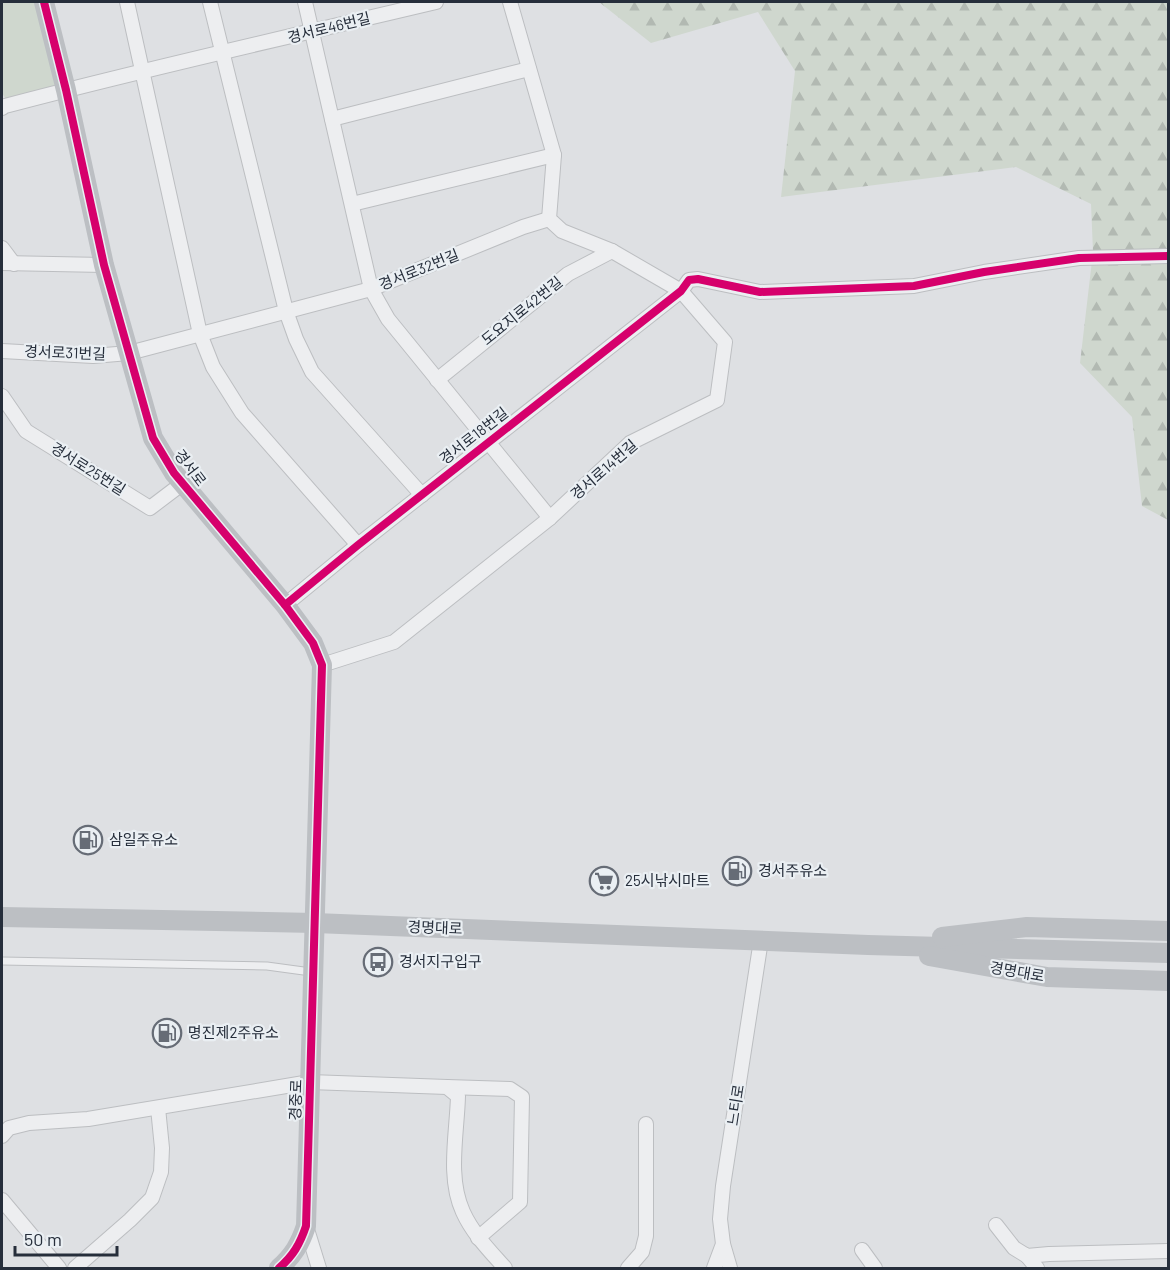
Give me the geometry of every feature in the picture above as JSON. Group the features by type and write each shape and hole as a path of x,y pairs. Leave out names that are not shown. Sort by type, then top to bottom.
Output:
{"main road":[{"name":"경서로","path":"44,2 66,90 104,265 153,438 174,473 285,605 313,643 322,665 315,923"},
{"name":"경명대로","path":"2,917 315,923 868,945 1168,953"},
{"name":"경중로","path":"279,1269 290,1259 300,1244 306,1226 315,923"},
{"name":"경명대로","path":"868,945 1027,927 1168,931"},
{"name":"경명대로","path":"868,945 1047,977 1168,981"}],"street":[{"path":"127,2 200,334 213,367 242,413 358,545"},
{"path":"210,2 286,311 296,339 312,372 422,495"},
{"path":"305,2 371,289 388,319 550,518"},
{"name":"경서로46번길","path":"3,105 436,2"},
{"path":"510,2 554,155 549,219"},
{"path":"332,119 529,69"},
{"path":"352,204 554,155"},
{"name":"경서로32번길","path":"129,353 371,289 522,227 549,219"},
{"name":"경서로14번길","path":"322,665 394,642 550,518 630,443 717,400 724,342 681,291 612,251 562,231 549,219"},
{"path":"2,248 8,263 104,265"},
{"name":"도요지로42번길","path":"437,380 568,274 612,251"},
{"name":"경서로18번길","path":"285,605 681,291 689,280 698,279 760,292 914,286 984,272 1079,258 1168,256"},
{"name":"경서로31번길","path":"2,351 93,356 129,353"},
{"name":"경서로25번길","path":"2,396 26,431 150,508 183,483"},
{"name":"느티로","path":"714,1269 723,1244 720,1219 723,1186 761,940"},
{"path":"4,1130 29,1122 88,1119 310,1083 510,1089 522,1097 520,1202 478,1238"},
{"path":"447,1088 458,1096 454,1178 463,1212 478,1238 505,1269"},
{"path":"75,1269 152,1198 161,1172 162,1148 158,1108"},
{"path":"628,1269 642,1252 646,1236 646,1124"},
{"path":"2,1200 59,1269"},
{"path":"996,1225 1014,1248 1027,1256 1037,1269"},
{"path":"306,1226 319,1269"},
{"path":"723,1244 730,1269"},
{"path":"862,1250 875,1269"},
{"path":"1027,1256 1168,1251"}],"lane":[{"path":"2,961 267,966 314,973"}],"green space":[{"path":"2,2 40,2 62,87 7,101 2,93"},
{"path":"599,2 1168,2 1168,520 1142,506 1132,417 1080,363 1093,252 1091,204 1016,167 781,197 795,71 758,12 651,43"}],"cycle path":[{"path":"44,2 66,90 104,265 153,438 174,473 285,605 313,643 322,665 306,1226 296,1249 279,1268"},
{"path":"285,605 681,291 689,280 698,279 760,292 914,286 984,272 1079,258 1168,256"}],"place":[{"name":"삼일주유소","path":"88,840"},
{"name":"경서주유소","path":"737,871"},
{"name":"25시낚시마트","path":"604,881"},
{"name":"경서지구입구","path":"378,962"},
{"name":"명진제2주유소","path":"167,1033"}]}
